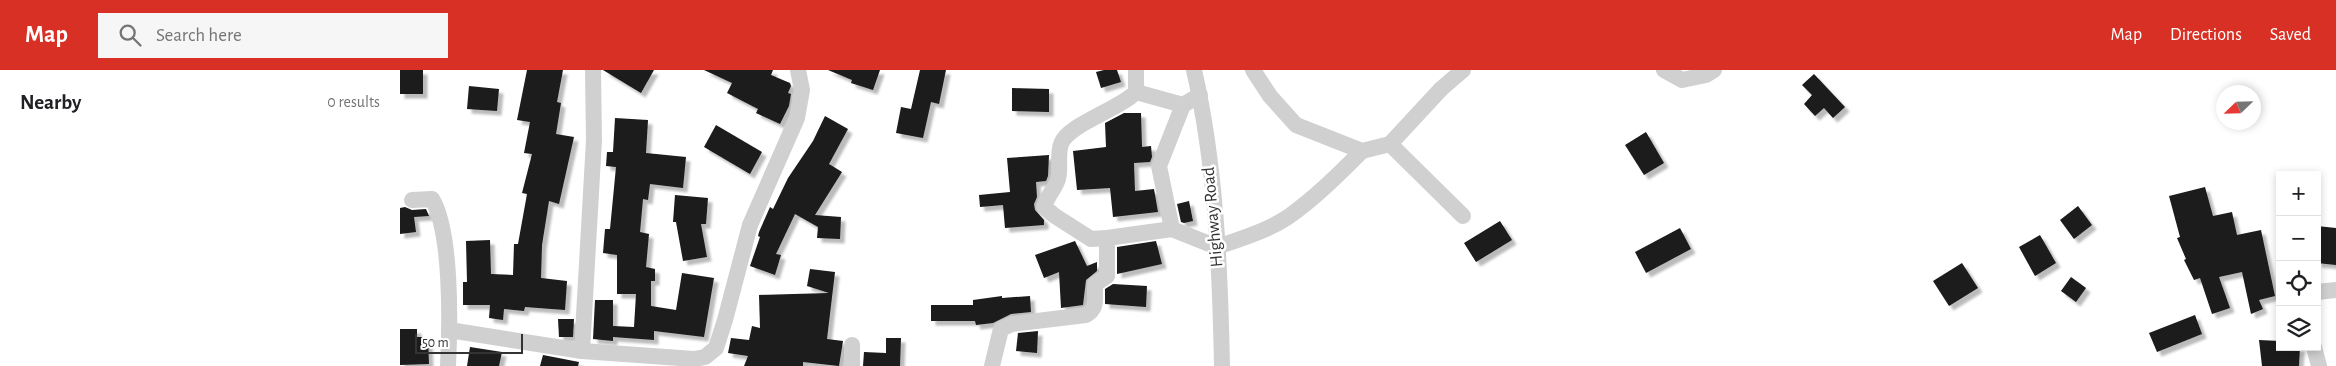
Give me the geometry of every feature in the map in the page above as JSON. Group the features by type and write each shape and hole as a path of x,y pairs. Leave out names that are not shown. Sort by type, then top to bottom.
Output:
{"street":[{"path":"582,351 594,140 593,70"},
{"path":"449,330 582,351 694,359 706,357 716,348 750,225 797,118 802,90 798,70"},
{"path":"1136,70 1136,92 1128,100 1074,130 1062,142 1058,156 1058,179 1044,207 1054,216 1091,239 1172,230 1217,247 1244,238 1287,218 1330,182 1362,151 1390,144 1441,89 1463,70"},
{"name":"Highway Road","path":"1194,70 1200,95 1216,214 1222,366"},
{"path":"1253,70 1270,96 1296,125 1362,151"},
{"path":"1664,70 1682,80 1706,75 1714,70"},
{"path":"1136,92 1183,105"},
{"path":"1172,230 1159,166 1183,105 1200,95"},
{"path":"1390,144 1463,216"},
{"path":"412,200 432,199 439,211 444,241 449,330 448,366"},
{"path":"992,366 1002,330 1012,324 1086,315 1092,312 1096,306 1095,284 1107,276 1107,238"},
{"path":"2321,292 2336,290"},
{"path":"852,345 852,366"},
{"path":"2315,351 2318,366"}],"building":[{"path":"400,70 423,70 423,94 400,94"},
{"path":"527,70 563,70 557,102 561,103 556,134 574,137 559,204 549,201 542,245 541,278 567,281 565,310 525,307 524,311 504,309 503,320 489,318 490,305 463,305 463,282 467,282 466,241 490,240 491,274 513,275 514,244 518,244 527,194 522,193 532,154 524,153 530,122 517,120"},
{"path":"603,70 654,70 641,93"},
{"path":"704,70 773,70 771,75 790,83 791,86 788,93 791,94 789,106 780,124 756,113 758,109 727,93 732,83"},
{"path":"828,70 880,70 873,90 851,83 852,80"},
{"path":"920,70 946,70 939,104 931,102 923,138 896,133 901,107 911,109"},
{"path":"1117,70 1121,82 1101,88 1096,72"},
{"path":"1814,74 1845,107 1833,118 1824,108 1815,116 1804,104 1812,95 1802,85"},
{"path":"469,86 499,89 497,111 467,109"},
{"path":"1012,88 1049,89 1049,112 1012,111"},
{"path":"1124,113 1141,113 1142,147 1151,146 1152,157 1150,162 1134,163 1135,191 1154,189 1158,212 1113,217 1110,188 1077,190 1073,151 1106,147 1105,123"},
{"path":"825,116 848,129 829,164 842,172 815,215 841,217 840,239 817,238 818,227 795,214 776,254 781,255 775,275 750,266 760,237 758,236 759,232 770,207 773,209 788,178 813,141"},
{"path":"615,118 648,120 646,153 686,157 683,188 650,184 648,200 643,199 640,232 649,234 646,267 655,269 655,281 651,281 651,306 676,310 682,273 714,278 704,337 654,331 654,340 613,337 613,341 593,339 595,300 613,300 613,326 634,327 636,294 617,294 617,255 603,253 605,229 610,229 616,167 606,166 607,152 613,152"},
{"path":"716,125 762,152 750,174 704,147"},
{"path":"1646,132 1664,163 1644,175 1625,145"},
{"path":"1049,155 1048,176 1046,181 1036,182 1037,197 1034,204 1035,210 1044,220 1044,225 1005,228 1003,205 980,207 979,195 1010,192 1007,158"},
{"path":"2205,187 2213,216 2232,212 2237,235 2261,230 2275,296 2259,300 2263,309 2251,314 2242,272 2219,277 2230,308 2212,314 2200,278 2194,280 2184,260 2186,259 2177,238 2180,237 2169,196"},
{"path":"675,195 708,198 706,224 701,224 707,257 683,261 676,222 673,222"},
{"path":"1189,201 1193,221 1184,223 1181,222 1177,204"},
{"path":"2078,206 2092,225 2074,239 2060,220"},
{"path":"405,207 412,210 426,209 429,216 414,217 416,232 400,234 400,208"},
{"path":"1500,221 1512,240 1476,262 1464,243"},
{"path":"2321,226 2336,228 2336,265 2321,263"},
{"path":"1680,228 1691,249 1646,273 1635,252"},
{"path":"2040,235 2056,263 2035,276 2019,247"},
{"path":"1075,241 1087,266 1097,262 1097,271 1086,280 1083,305 1061,308 1059,272 1044,278 1035,255"},
{"path":"1156,241 1162,264 1117,274 1117,247"},
{"path":"1962,263 1978,288 1949,306 1933,281"},
{"path":"810,269 835,272 827,339 843,341 839,366 803,362 803,366 744,366 748,356 728,353 731,338 749,340 752,326 760,328 759,295 829,293 807,286"},
{"path":"2071,277 2086,288 2076,302 2061,291"},
{"path":"1113,284 1147,286 1146,307 1105,304 1105,289"},
{"path":"1002,296 1002,298 1030,296 1031,312 1011,314 993,323 976,325 975,321 931,321 931,305 973,305 973,300"},
{"path":"2195,315 2202,334 2157,352 2149,333"},
{"path":"558,319 574,319 573,337 559,337"},
{"path":"400,329 417,329 417,337 428,337 429,364 400,365"},
{"path":"1038,331 1037,353 1016,351 1018,333"},
{"path":"886,338 901,338 900,366 863,366 864,352 886,353"},
{"path":"2259,340 2276,341 2276,351 2300,351 2299,366 2262,366"},
{"path":"470,347 502,352 499,366 467,366"},
{"path":"543,355 579,362 578,366 540,366"}]}
